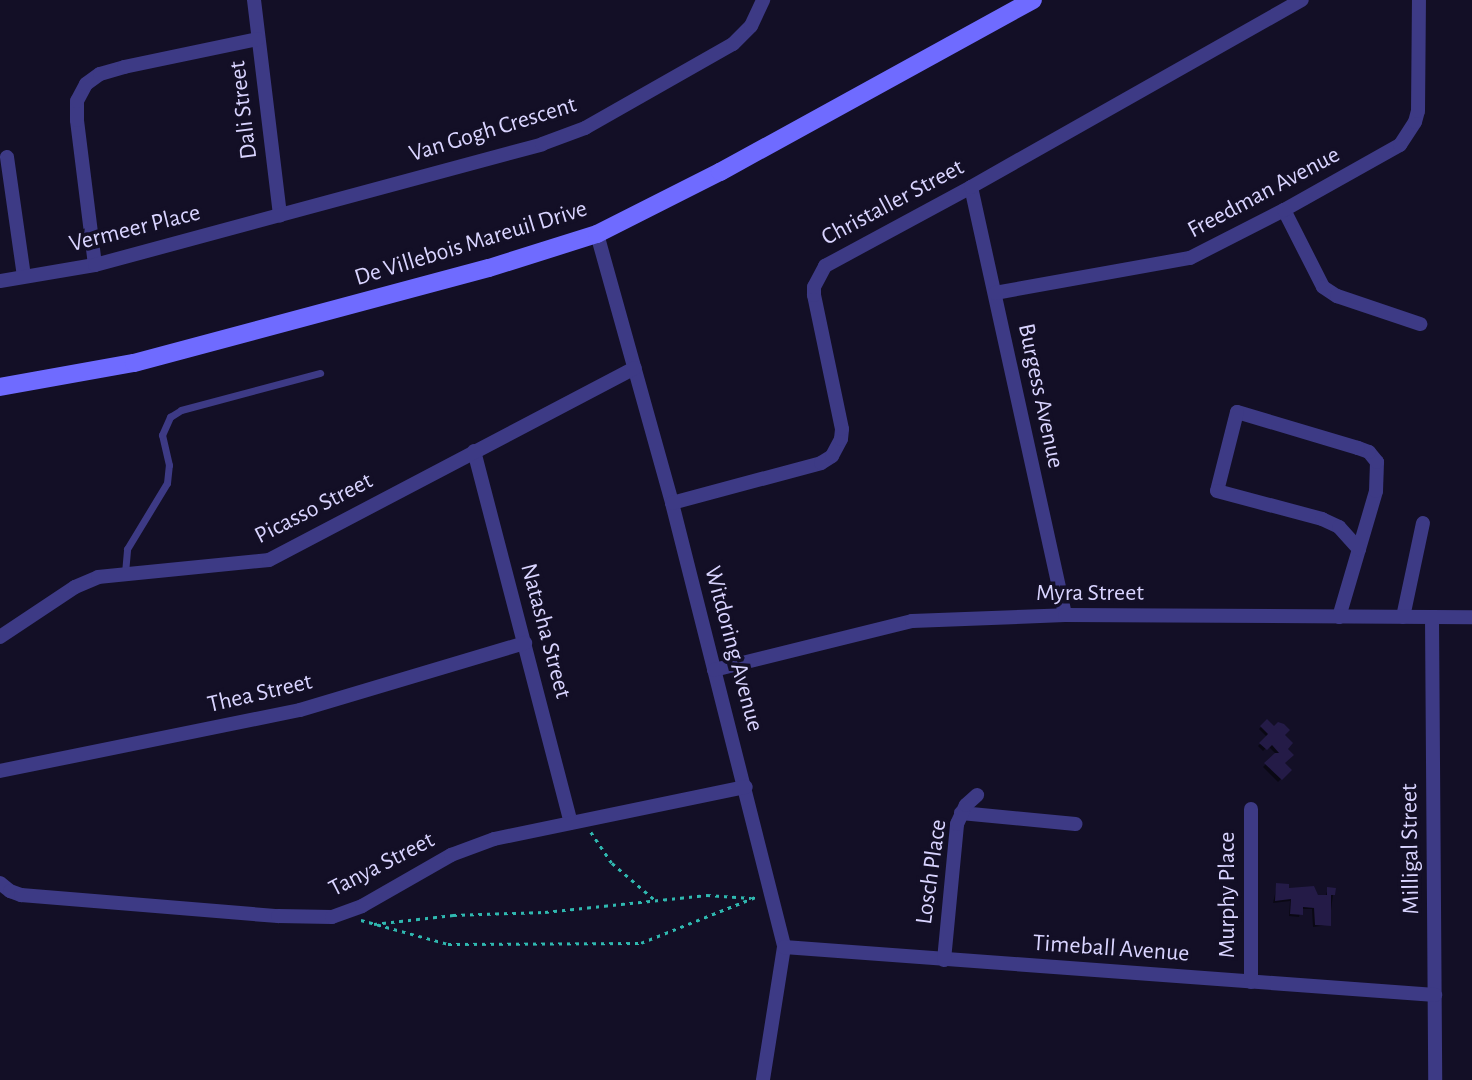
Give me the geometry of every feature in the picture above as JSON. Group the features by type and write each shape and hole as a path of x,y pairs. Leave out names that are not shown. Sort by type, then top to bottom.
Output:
{"main road":[{"name":"De Villebois Mareuil Drive","path":"0,387 135,363 489,268 597,234 732,166 1025,2"}],"street":[{"name":"Dali Street","path":"254,0 280,215"},
{"name":"Van Gogh Crescent","path":"280,215 542,144 584,128 733,44 751,26 763,0"},
{"name":"Christaller Street","path":"672,503 821,463 832,456 841,439 842,429 816,317 814,287 825,266 842,254 971,187 1302,0"},
{"name":"Freedman Avenue","path":"995,293 1190,258 1284,210 1400,145 1409,136 1418,111 1419,0"},
{"path":"95,265 77,120 77,101 86,84 100,74 124,67 258,39"},
{"path":"7,158 24,276"},
{"name":"Burgess Avenue","path":"971,187 1065,615"},
{"path":"1284,210 1323,287 1337,296 1420,324"},
{"name":"Vermeer Place","path":"0,281 95,265 280,215"},
{"name":"Witdoring Avenue","path":"597,234 672,503 746,787 784,947 763,1080"},
{"name":"Picasso Street","path":"0,636 75,587 98,578 125,573 270,560 635,368"},
{"path":"1341,612 1359,549 1378,476 1377,462 1369,452 1237,412 1217,491 1322,519 1339,527 1359,549"},
{"name":"Natasha Street","path":"474,451 571,824"},
{"path":"1403,617 1423,523"},
{"name":"Myra Street","path":"714,670 912,621 1065,615 1341,612 1403,617 1472,617"},
{"name":"Milligal Street","path":"1432,618 1435,1080"},
{"name":"Thea Street","path":"0,771 300,710 526,643"},
{"name":"Tanya Street","path":"0,883 10,891 31,896 320,918 343,915 451,855 494,839 746,787"},
{"name":"Losch Place","path":"944,960 957,824 961,813 977,795"},
{"name":"Murphy Place","path":"1251,809 1251,982"},
{"path":"961,813 1075,824"},
{"name":"Timeball Avenue","path":"784,947 1435,995"}],"lane":[{"path":"125,573 125,554 130,543 167,483 169,465 162,435 170,416 188,408 320,373"}],"path":[{"path":"587,821 590,832 612,863 655,900"},
{"path":"343,915 448,944 641,943 754,898 770,889"},
{"path":"373,924 453,915 545,912 707,895 754,898"}],"building":[{"path":"1267,719 1274,726 1278,722 1290,730 1285,735 1293,743 1288,749 1294,755 1285,763 1292,770 1282,780 1264,763 1275,753 1279,753 1272,745 1267,750 1259,743 1268,734 1260,726"},
{"path":"1276,883 1289,884 1289,888 1314,886 1318,895 1327,895 1327,887 1336,888 1335,895 1331,895 1331,926 1315,925 1314,908 1303,907 1303,915 1290,914 1291,899 1275,901"}]}
